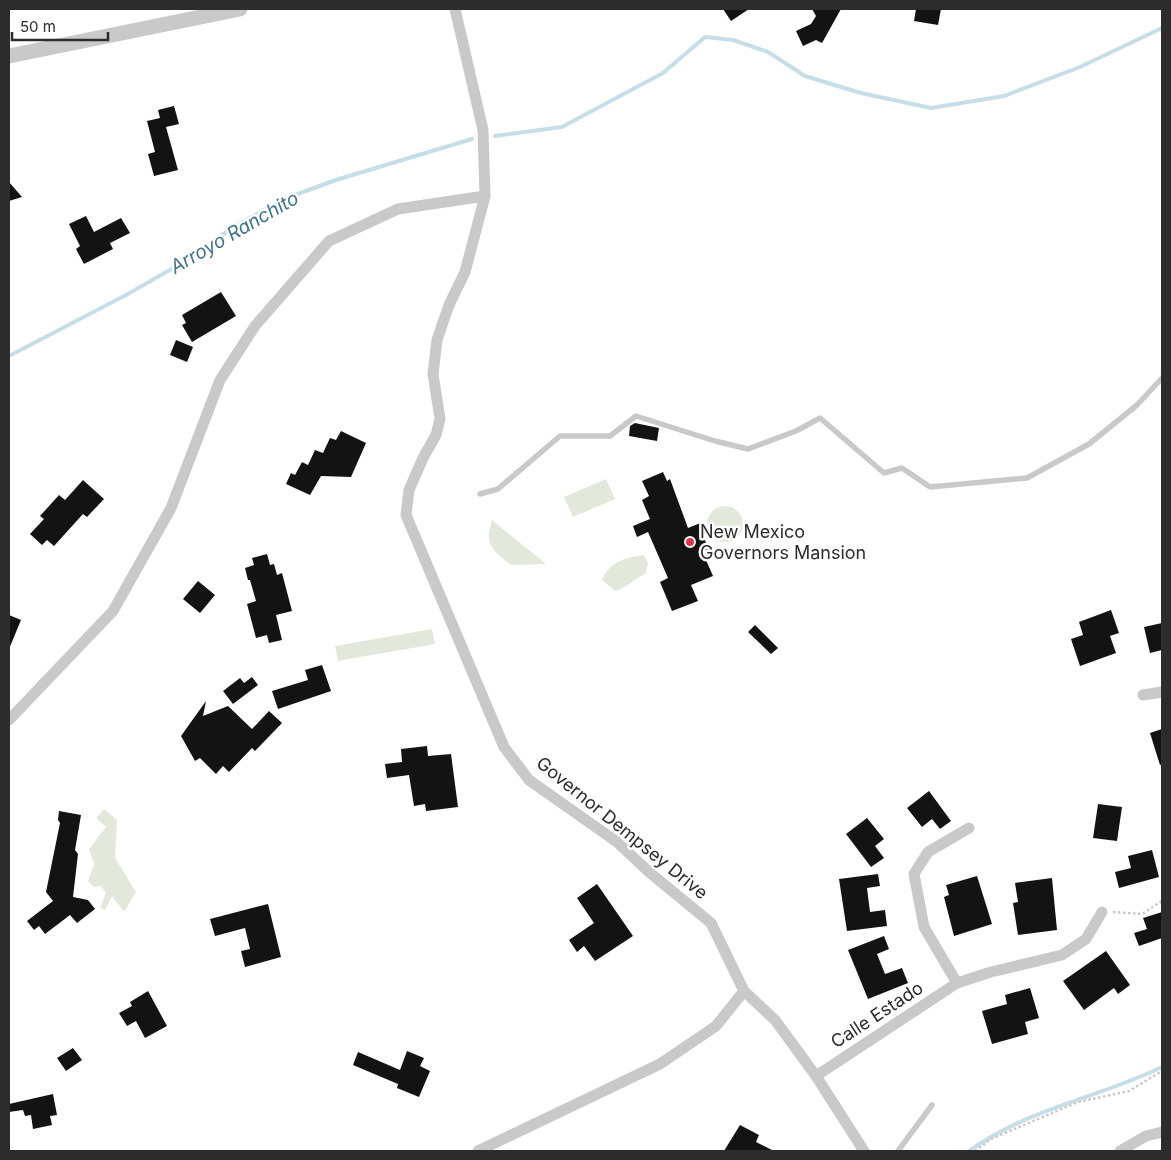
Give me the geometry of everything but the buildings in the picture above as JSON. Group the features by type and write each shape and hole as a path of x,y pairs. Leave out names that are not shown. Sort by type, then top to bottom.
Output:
{"street":[{"path":"9,56 240,9"},
{"name":"Governor Dempsey Drive","path":"455,9 483,130 485,196 465,272 449,306 437,340 433,374 440,419 436,435 423,458 409,490 406,515 504,747 529,780 617,842 648,872 711,923 744,991"},
{"path":"9,720 113,611 171,508 220,380 255,326 329,241 398,209 485,196"},
{"path":"1143,695 1162,692"},
{"path":"957,983 924,927 914,874 928,852 969,828"},
{"name":"Calle Estado","path":"816,1076 957,983 991,972 1062,955 1086,939 1102,912"},
{"path":"478,1151 660,1064 716,1026 744,991 775,1020 816,1076 864,1151"},
{"path":"1120,1151 1146,1136 1162,1132"}],"lane":[{"path":"480,494 498,489 560,436 610,436 636,416 715,441 748,449 796,431 820,418 884,473 902,468 930,488 1027,478 1089,444 1137,405 1162,378"},
{"path":"898,1151 932,1105"}],"path":[{"path":"1102,912 1142,914 1162,901"},
{"path":"975,1151 991,1139 1078,1102 1129,1091 1162,1071"}],"green space":[{"path":"606,479 615,499 573,517 564,497"},
{"path":"725,506 732,507 738,511 742,517 742,531 738,537 732,541 725,542 718,541 712,537 708,531 707,524 708,517 712,511 718,507"},
{"path":"492,520 546,564 511,565 504,560 491,546 489,541"},
{"path":"644,555 648,563 646,573 627,586 615,591 602,580 609,568 619,562"},
{"path":"432,629 435,644 338,661 335,646"},
{"path":"104,809 117,820 115,858 136,892 124,912 112,896 105,910 100,908 106,893 101,886 94,887 88,881 94,864 89,849 106,827 96,818"}],"waterway":[{"path":"495,136 562,127 663,73 705,37 733,40 768,52 805,76 861,93 931,108 1004,96 1080,67 1162,28"},
{"name":"Arroyo Ranchito","path":"9,356 126,295 182,263 235,226 284,199 336,180 472,139"},
{"path":"969,1151 991,1137 1039,1114 1138,1078 1162,1067"}],"place":[{"name":"New Mexico Governors Mansion","path":"690,542"}]}
